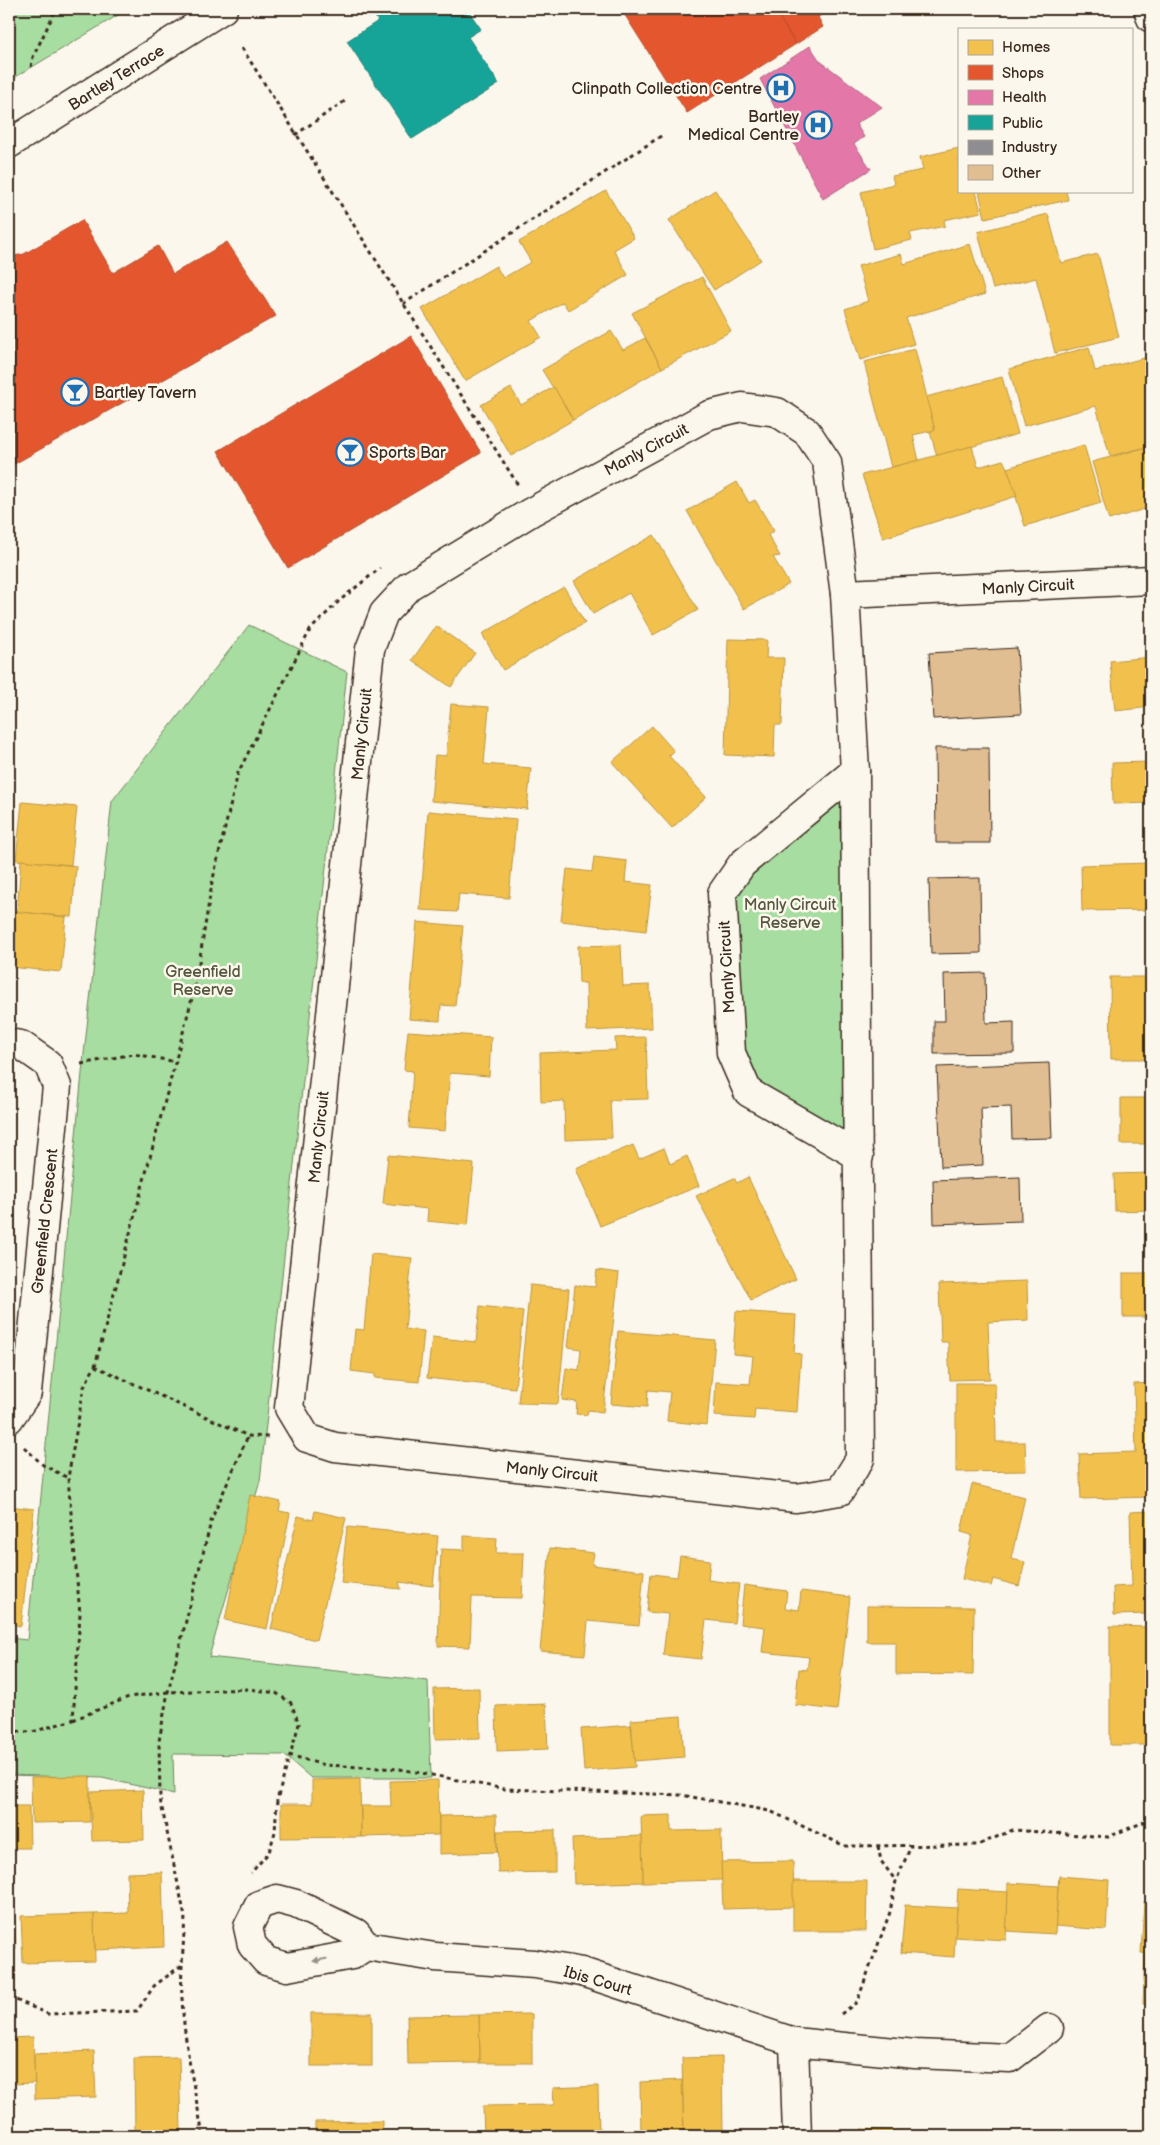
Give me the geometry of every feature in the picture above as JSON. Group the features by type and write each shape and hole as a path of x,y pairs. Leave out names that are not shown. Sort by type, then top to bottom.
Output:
{"street":[{"name":"Bartley Terrace","path":"9,144 223,9"},
{"path":"1148,9 1151,18"},
{"name":"Manly Circuit","path":"742,407 777,412 807,432 827,462 845,594 855,771 860,1459 840,1491 796,1498 334,1448 307,1438 290,1408 370,649 384,613 409,586 531,512 709,415 742,407"},
{"name":"Manly Circuit","path":"845,594 1151,580"},
{"name":"Manly Circuit","path":"855,771 742,864 722,893 730,1053 748,1092 859,1156"},
{"path":"9,1044 21,1045 48,1064 52,1074"},
{"name":"Greenfield Crescent","path":"14,1431 27,1393 57,1086 52,1074"},
{"name":"Ibis Court","path":"366,1946 435,1957 535,1964 582,1972 794,2042 829,2047 1010,2058 1049,2028"},
{"path":"794,2042 797,2136"}],"path":[{"path":"31,67 33,57 56,9"},
{"path":"242,48 295,135 520,489"},
{"path":"295,135 345,101"},
{"path":"403,304 664,134"},
{"path":"73,1720 80,1614 68,1478 84,1387 94,1366 195,987 212,883 238,774 310,630 339,601 384,564"},
{"path":"52,1074 83,1063 134,1054 176,1062"},
{"path":"94,1366 248,1436 307,1438"},
{"path":"14,1431 43,1465 68,1478"},
{"path":"203,2136 185,2035 181,1992 185,1917 160,1799 159,1741 168,1692 212,1518 248,1436"},
{"path":"9,1731 32,1732 73,1720 129,1697 168,1692 250,1689 276,1693 291,1703 299,1724 277,1800 275,1832 269,1852 246,1879"},
{"path":"290,1755 324,1765 400,1769 505,1789 681,1795 770,1811 845,1846 978,1845 1013,1830 1108,1837 1151,1819"},
{"path":"878,1846 881,1861 896,1881"},
{"path":"829,2047 831,2023 857,2002 890,1912 896,1881 911,1846"},
{"path":"9,1997 48,2014 137,2011 154,1986 182,1965"}],"green space":[{"path":"9,9 128,9 9,81"},
{"name":"Greenfield Reserve","path":"249,625 347,672 260,1481 209,1657 428,1681 431,1778 311,1778 284,1755 173,1754 174,1794 102,1778 9,1775 9,1638 27,1640 83,1063 112,801"},
{"name":"Manly Circuit Reserve","path":"855,771 859,1156 748,1092 722,893"}],"building: Homes":[{"path":"958,148 958,192 976,192 981,212 944,220 945,226 910,233 912,240 873,249 861,192 894,184 892,176 923,170 920,157"},
{"path":"715,190 761,260 714,290 669,220"},
{"path":"606,191 634,238 614,250 628,275 568,310 563,302 531,321 541,337 465,381 422,309 496,266 503,278 531,262 519,242"},
{"path":"979,192 1066,192 1068,200 985,218"},
{"path":"1048,214 1061,263 1098,254 1119,337 1055,353 1036,278 993,289 978,232"},
{"path":"970,244 985,294 906,318 914,344 860,360 845,309 868,301 858,266 901,254 904,264"},
{"path":"702,277 731,331 662,368 632,313"},
{"path":"611,331 623,350 645,338 662,368 573,420 542,370"},
{"path":"1089,347 1095,371 1148,357 1151,369 1151,446 1110,456 1096,406 1024,426 1009,369"},
{"path":"915,349 935,430 913,435 919,461 891,467 864,362"},
{"path":"1002,377 1018,434 937,456 930,432 935,430 926,397"},
{"path":"554,387 573,420 511,456 481,405 511,388 521,405"},
{"path":"1084,445 1101,503 1025,526 1007,468"},
{"path":"972,446 978,467 1003,460 1017,496 883,538 862,475"},
{"path":"1151,446 1151,507 1109,520 1092,462"},
{"path":"737,482 749,503 755,500 774,531 768,535 780,556 773,557 789,584 744,609 687,511"},
{"path":"654,535 698,610 653,635 629,593 593,614 574,581"},
{"path":"564,587 585,623 503,670 482,634"},
{"path":"436,626 475,653 451,687 412,660"},
{"path":"728,639 767,640 766,658 784,658 782,725 775,725 774,757 725,755"},
{"path":"1151,657 1151,707 1115,711 1110,661"},
{"path":"451,704 489,707 484,764 531,768 527,809 431,801 435,755 446,756"},
{"path":"652,726 674,751 669,756 706,797 672,828 612,762"},
{"path":"1151,762 1151,803 1113,804 1112,763"},
{"path":"22,802 77,807 71,865 16,860"},
{"path":"428,811 516,819 509,898 459,894 457,912 420,910"},
{"path":"594,857 627,861 625,882 652,885 646,931 561,921 567,869 592,872"},
{"path":"1149,857 1151,857 1151,910 1082,911 1081,865 1149,863"},
{"path":"21,860 76,866 72,917 17,912"},
{"path":"12,911 66,917 61,972 9,967"},
{"path":"417,922 463,926 455,1006 441,1005 440,1021 409,1019"},
{"path":"621,945 623,986 650,985 652,1028 587,1031 586,983 579,983 578,946"},
{"path":"1110,977 1151,977 1151,1059 1111,1059"},
{"path":"408,1031 491,1037 489,1076 450,1073 445,1131 409,1128 413,1071 404,1070"},
{"path":"646,1037 648,1099 610,1100 612,1138 565,1140 564,1101 541,1102 540,1053 616,1050 615,1038"},
{"path":"1121,1098 1151,1098 1151,1144 1121,1144"},
{"path":"633,1145 639,1159 664,1148 670,1164 687,1156 699,1186 600,1226 576,1169"},
{"path":"388,1155 474,1164 468,1225 427,1221 428,1209 383,1204"},
{"path":"1151,1173 1151,1210 1115,1211 1114,1174"},
{"path":"748,1177 796,1279 751,1300 696,1196 734,1178 737,1183"},
{"path":"371,1254 412,1258 405,1329 424,1331 419,1382 375,1378 375,1374 351,1371 355,1329 364,1330"},
{"path":"597,1270 619,1273 603,1412 588,1410 587,1415 576,1414 577,1402 562,1400 566,1368 579,1370 581,1349 568,1347 575,1285 595,1287"},
{"path":"1123,1273 1151,1273 1151,1371 1146,1371 1146,1317 1123,1317"},
{"path":"1027,1281 1028,1320 988,1322 990,1379 950,1380 948,1342 941,1342 939,1284"},
{"path":"530,1285 569,1289 558,1404 518,1403"},
{"path":"480,1306 523,1311 515,1388 427,1378 432,1337 476,1342"},
{"path":"736,1311 796,1315 794,1353 801,1354 797,1412 755,1409 754,1419 714,1416 716,1382 750,1384 753,1356 733,1354"},
{"path":"618,1331 715,1340 707,1425 667,1421 670,1392 648,1390 647,1407 611,1404"},
{"path":"956,1383 995,1383 996,1442 1025,1442 1026,1471 956,1472"},
{"path":"1151,1383 1151,1497 1081,1499 1079,1454 1136,1452 1134,1384"},
{"path":"972,1484 1025,1497 1011,1559 1025,1562 1019,1586 993,1579 991,1586 962,1579 972,1535 961,1532"},
{"path":"250,1495 281,1502 279,1511 290,1513 267,1629 225,1620"},
{"path":"9,1506 34,1509 21,1626 9,1624"},
{"path":"315,1511 346,1518 316,1640 271,1629 298,1516 313,1520"},
{"path":"1151,1511 1151,1614 1114,1615 1113,1587 1132,1586 1130,1512"},
{"path":"347,1527 438,1536 433,1586 399,1582 401,1589 341,1583"},
{"path":"464,1536 497,1538 496,1553 524,1553 522,1598 472,1597 470,1647 438,1646 441,1549 464,1550"},
{"path":"550,1548 594,1553 592,1565 644,1571 639,1626 588,1621 585,1655 540,1651"},
{"path":"680,1556 710,1560 708,1580 739,1584 734,1623 706,1620 701,1659 663,1655 668,1614 647,1612 651,1574 677,1577"},
{"path":"744,1585 787,1591 785,1608 799,1610 801,1591 850,1597 837,1710 795,1705 799,1669 807,1670 809,1657 762,1652 765,1627 740,1624"},
{"path":"867,1606 974,1607 973,1675 896,1674 896,1642 867,1642"},
{"path":"1110,1626 1151,1627 1151,1745 1110,1745"},
{"path":"479,1688 480,1738 435,1739 434,1689"},
{"path":"546,1704 548,1749 497,1751 496,1706"},
{"path":"681,1716 684,1757 634,1761 631,1720"},
{"path":"631,1725 635,1767 584,1771 581,1729"},
{"path":"90,1776 90,1822 32,1823 31,1777"},
{"path":"360,1779 361,1837 281,1838 281,1804 312,1804 312,1780"},
{"path":"438,1780 439,1835 361,1837 361,1806 391,1806 390,1781"},
{"path":"143,1790 144,1840 92,1841 90,1792"},
{"path":"9,1806 29,1806 30,1848 9,1848"},
{"path":"496,1815 497,1852 439,1854 439,1816"},
{"path":"671,1815 671,1831 721,1830 722,1880 643,1882 641,1816"},
{"path":"555,1830 555,1872 498,1873 497,1831"},
{"path":"642,1836 643,1882 574,1884 572,1839"},
{"path":"793,1861 794,1907 723,1909 721,1862"},
{"path":"162,1872 164,1947 95,1950 94,1914 128,1913 127,1873"},
{"path":"1059,1876 1109,1880 1106,1930 1055,1926"},
{"path":"793,1881 867,1881 866,1931 793,1931"},
{"path":"1008,1883 1058,1886 1055,1934 1006,1931"},
{"path":"958,1889 1008,1892 1006,1940 955,1937"},
{"path":"9,1901 14,1901 16,1949 9,1950"},
{"path":"1144,1902 1151,1903 1151,1954 1141,1953"},
{"path":"905,1905 957,1908 954,1957 901,1953"},
{"path":"94,1914 95,1961 23,1963 21,1916"},
{"path":"1145,1954 1151,1954 1151,2005 1143,2004"},
{"path":"1149,2005 1151,2005 1151,2054 1147,2054"},
{"path":"311,2013 372,2013 372,2066 311,2066"},
{"path":"532,2014 532,2063 480,2063 479,2015"},
{"path":"479,2015 480,2063 408,2064 407,2016"},
{"path":"33,2037 35,2083 9,2084 9,2038"},
{"path":"94,2051 96,2097 35,2099 34,2054"},
{"path":"179,2057 181,2131 135,2132 134,2058"},
{"path":"722,2057 723,2136 684,2136 682,2058"},
{"path":"682,2080 684,2136 641,2136 640,2082"},
{"path":"598,2086 599,2136 484,2136 483,2106 554,2105 553,2088"},
{"path":"382,2121 382,2136 315,2136 315,2122"},
{"path":"861,2129 911,2132 911,2136 861,2136"}],"building: Shops":[{"path":"621,9 774,9 796,44 687,113"},
{"path":"774,9 831,9 818,17 823,27 796,44"},
{"name":"Bartley Tavern","path":"82,220 113,273 158,246 173,274 227,242 276,316 9,467 9,257 24,254"},
{"name":"Sports Bar","path":"411,336 481,453 288,568 218,451"}],"building: Health":[{"path":"810,46 820,61 882,107 856,124 864,137 854,144 871,169 823,199 760,79"}],"building: Public":[{"path":"370,9 467,9 481,29 468,37 499,84 412,139 347,41 378,21"}],"building: Industry":[{"path":"9,826 14,827 11,855 9,855"}],"building: Other":[{"path":"1017,648 1021,714 933,719 929,653"},
{"path":"935,748 989,748 990,843 936,843"},
{"path":"980,878 981,953 931,954 929,879"},
{"path":"985,973 986,1023 1014,1022 1014,1053 934,1054 934,1021 945,1021 944,974"},
{"path":"1049,1063 1052,1138 1012,1139 1011,1107 981,1108 983,1165 941,1167 937,1067"},
{"path":"1020,1177 1021,1221 934,1224 933,1180"}],"place":[{"name":"Clinpath Collection Centre","path":"781,88"},
{"name":"Bartley Medical Centre","path":"818,125"},
{"name":"Bartley Tavern","path":"75,392"},
{"name":"Sports Bar","path":"350,452"}]}
